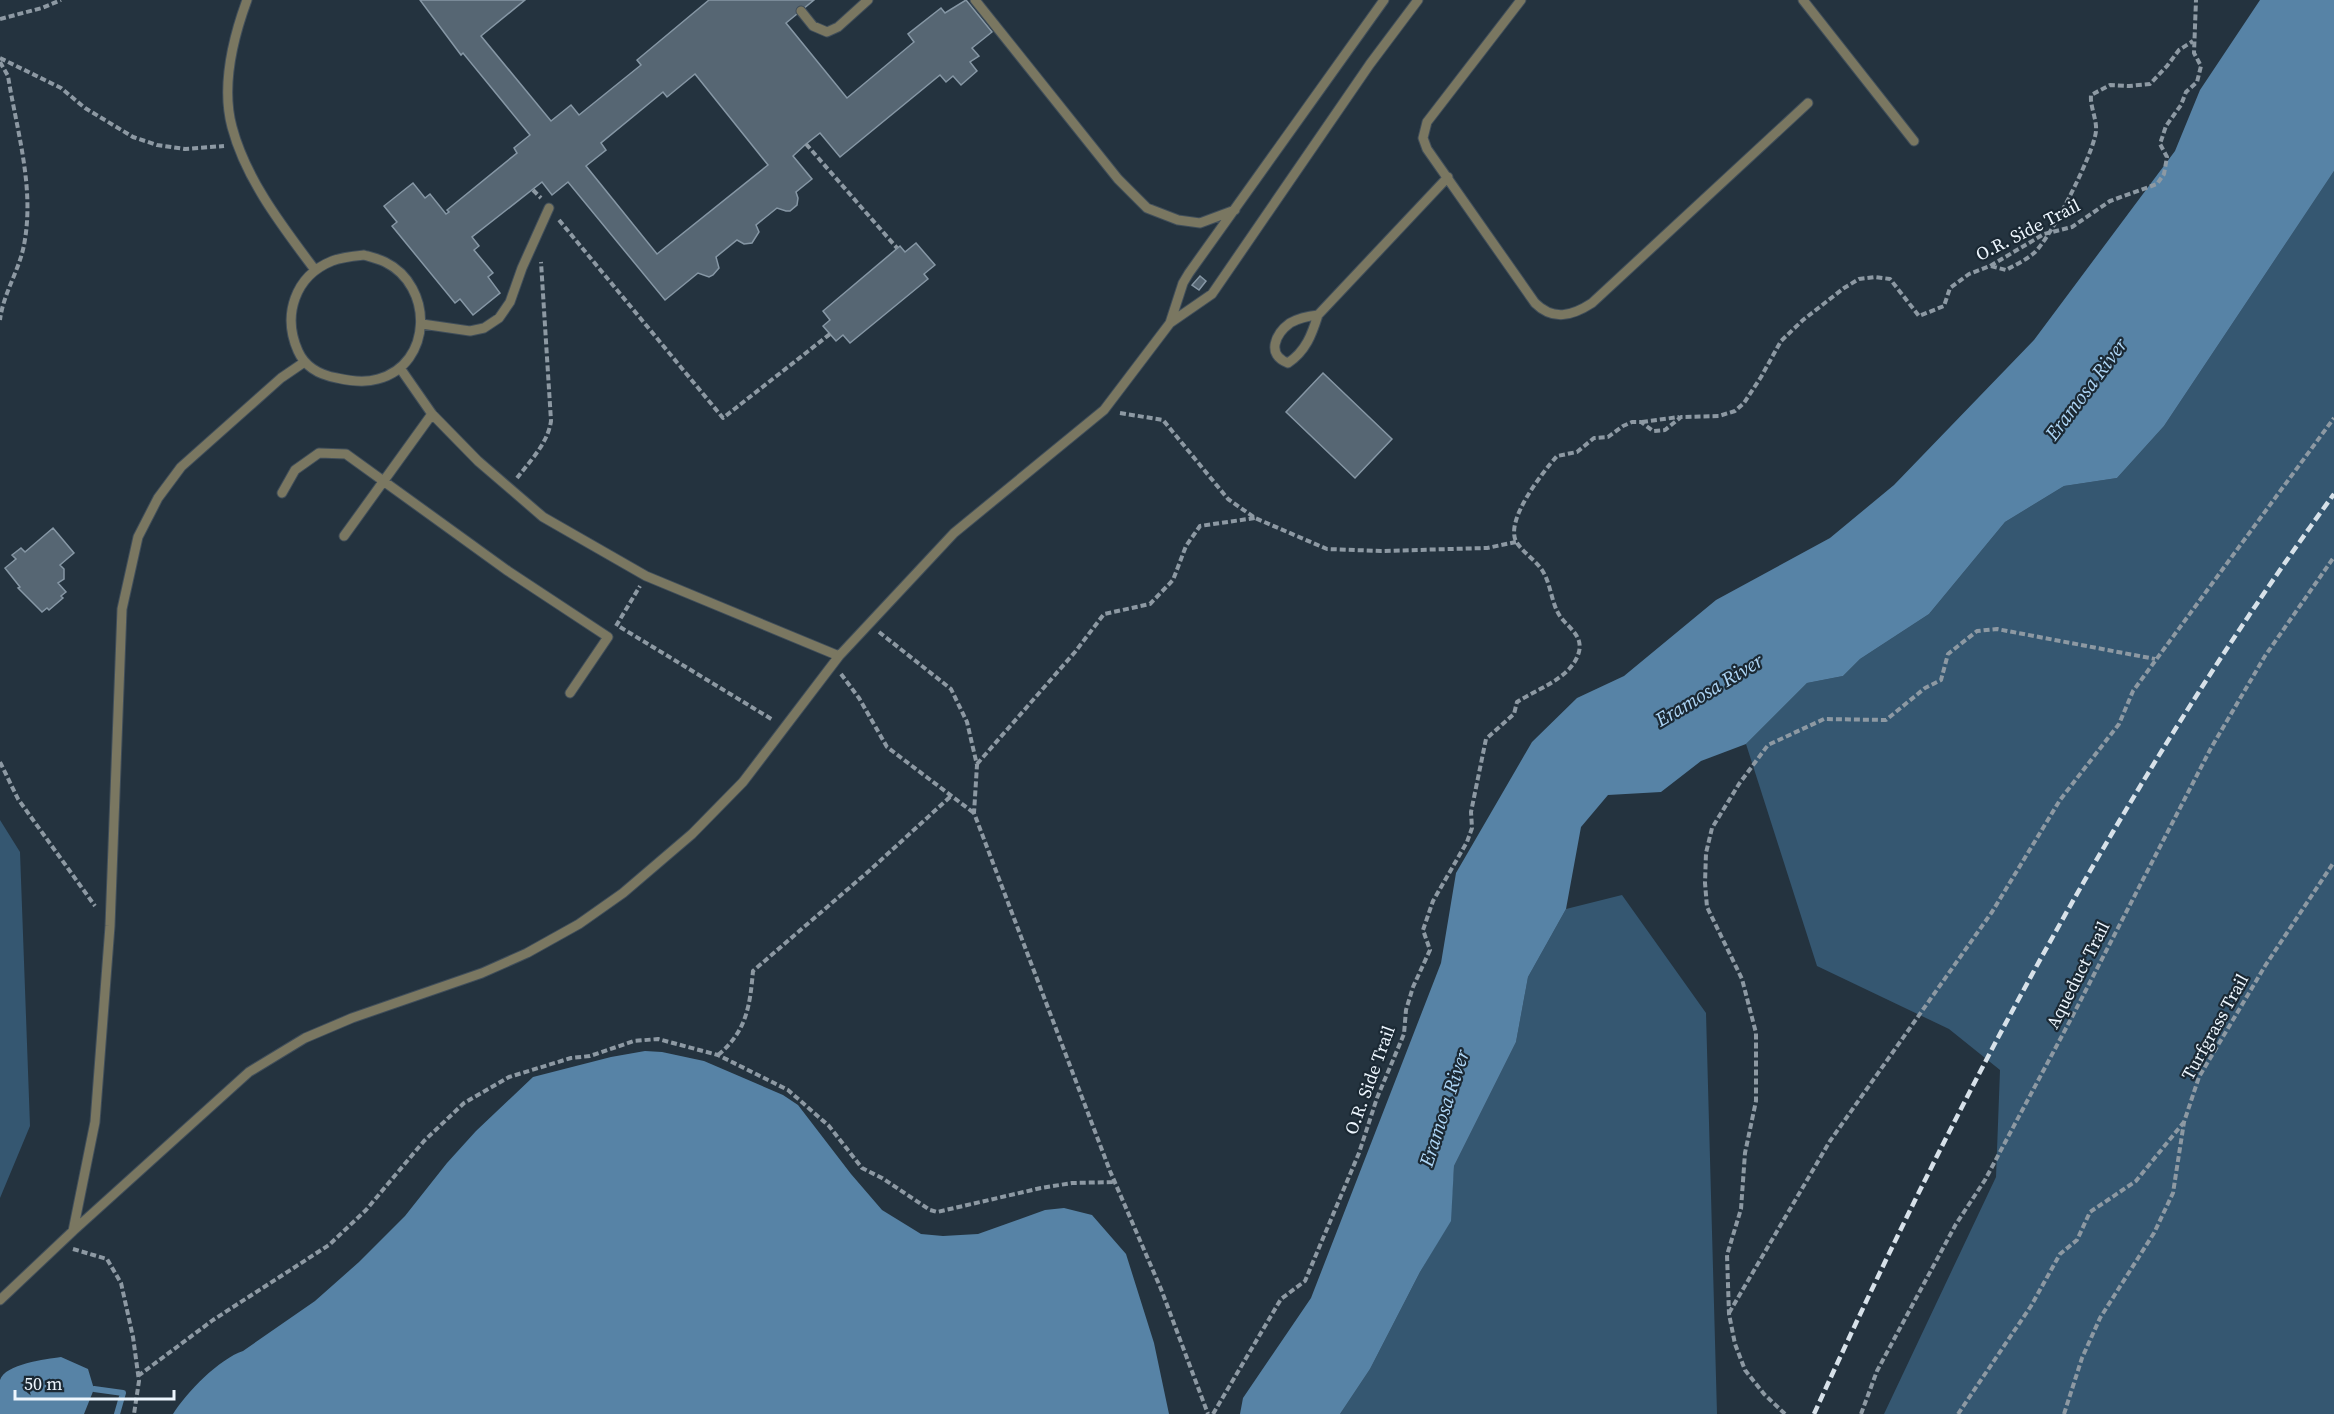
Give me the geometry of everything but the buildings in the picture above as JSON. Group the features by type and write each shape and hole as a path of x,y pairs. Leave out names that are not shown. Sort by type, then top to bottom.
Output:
{"lane":[{"path":"247,0 235,32 228,87 231,126 246,164 278,219 315,270"},
{"path":"801,11 813,26 827,32 838,27 868,0"},
{"path":"975,0 1118,179 1147,208 1178,220 1200,223 1235,210"},
{"path":"1170,323 1183,283 1384,0"},
{"path":"0,1300 249,1072 305,1038 352,1018 482,973 527,953 579,924 623,892 692,834 743,782 836,660 954,533 1104,410 1170,323 1212,294 1370,64 1418,0"},
{"path":"1521,0 1427,122 1423,138 1427,149 1535,303 1553,315 1574,314 1592,303 1808,103"},
{"path":"1803,0 1914,141"},
{"path":"1318,315 1304,317 1291,323 1282,331 1274,347 1282,361 1288,363 1299,354 1309,341 1318,315 1448,177"},
{"path":"422,324 470,331 484,328 499,318 510,302 522,268 549,208"},
{"path":"364,255 386,262 406,278 420,301 422,324 417,346 400,368 379,379 354,382 326,376 303,363 292,338 291,311 300,286 315,270 334,260 364,255"},
{"path":"73,1231 95,1122 110,926 122,609 138,537 158,498 181,467 281,378 303,363"},
{"path":"400,368 432,414 478,462 543,517 646,576 836,660"},
{"path":"344,536 432,414"},
{"path":"282,493 295,470 319,453 346,454 384,480 508,571 608,637 570,693"}],"path":[{"path":"0,19 62,0"},
{"name":"O.R. Side Trail","path":"1641,422 1653,431 1665,430 1682,417 1719,416 1735,411 1744,402 1781,341 1803,320 1859,279 1875,277 1890,279 1919,316 1944,306 1950,288 1969,274 1990,266 2044,234 2072,227 2110,201 2157,183 2164,174 2167,157 2160,144 2166,126 2181,105 2186,92 2197,81 2201,66 2194,53 2193,41 2196,0"},
{"path":"1990,266 2006,270 2034,252 2064,208 2091,147 2096,130 2091,95 2110,85 2129,87 2150,84 2179,50 2193,41"},
{"path":"0,60 61,88 85,108 133,136 157,144 185,149 238,145"},
{"path":"0,60 8,76 28,184 23,248 1,309 0,320"},
{"path":"806,144 897,248"},
{"path":"533,190 723,418 830,334"},
{"path":"510,488 550,432 538,230"},
{"path":"1104,410 1163,420 1228,499 1255,518 1327,549 1381,551 1487,548 1516,542 1513,531 1528,495 1557,456 1577,453 1594,438 1608,437 1632,422 1682,417"},
{"path":"1729,1314 1830,1141 1992,912 2060,800 2119,724 2133,691 2334,418"},
{"path":"977,765 1075,652 1104,614 1150,604 1173,580 1186,546 1200,526 1255,518"},
{"name":"O.R. Side Trail","path":"1211,1414 1281,1299 1305,1281 1359,1153 1377,1098 1404,1034 1406,1010 1413,987 1431,950 1423,930 1433,901 1467,842 1472,828 1471,812 1486,739 1515,714 1517,702 1558,679 1579,654 1579,640 1575,632 1561,618 1542,571 1516,542"},
{"name":"Aqueduct Trail","path":"1861,1414 1877,1371 1956,1224 1985,1180 2007,1139 2211,748 2265,656 2334,557"},
{"path":"608,637 646,576"},
{"path":"869,623 951,689 967,722 977,765 974,813 1038,987 1114,1182 1161,1289 1211,1414"},
{"path":"616,625 784,727"},
{"path":"1785,1414 1764,1394 1745,1370 1735,1344 1729,1314 1727,1255 1741,1209 1745,1153 1756,1101 1756,1033 1742,979 1707,907 1706,853 1712,828 1738,784 1768,745 1824,720 1886,720 1925,688 1941,680 1948,654 1977,631 1997,629 2155,659"},
{"path":"836,660 887,747 974,813"},
{"path":"0,762 18,799 110,926"},
{"path":"718,1055 727,1048 740,1030 750,1005 753,971 870,870 951,795"},
{"name":"Turfgrass Trail","path":"2064,1414 2082,1358 2100,1318 2154,1233 2173,1193 2184,1122 2199,1077 2265,966 2334,862"},
{"path":"138,1376 213,1320 329,1245 366,1210 424,1141 465,1103 509,1077 571,1058 590,1056 634,1041 658,1039 718,1055 788,1090 829,1126 862,1168 882,1178 930,1210 937,1212 1072,1183 1114,1182"},
{"path":"1958,1414 2031,1306 2060,1254 2077,1240 2091,1212 2136,1181 2184,1122"},
{"path":"58,1245 107,1259 121,1283 133,1337 138,1376 134,1414"}],"shaded area":[{"path":"2334,171 2334,1414 1884,1414 1996,1177 2000,1070 1949,1029 1817,966 1746,744 1807,683 1843,676 1860,659 1929,614 2005,522 2064,486 2117,478 2164,426"},
{"path":"0,820 20,852 30,1126 0,1198"},
{"path":"1622,895 1706,1013 1717,1414 1340,1414 1370,1369 1420,1272 1450,1221 1454,1166 1516,1042 1528,977 1566,909"}],"water":[{"name":"Eramosa River","path":"2260,0 2334,0 2334,171 2164,426 2117,478 2064,486 2005,522 1929,614 1860,659 1843,676 1807,683 1746,744 1701,761 1661,792 1608,795 1581,827 1566,909 1528,977 1516,1042 1454,1166 1451,1221 1420,1272 1370,1369 1340,1414 1240,1414 1243,1398 1311,1298 1441,963 1456,873 1532,742 1577,698 1624,676 1716,600 1830,538 1894,485 2034,340 2175,151 2200,90"},
{"path":"645,1051 662,1052 704,1061 783,1095 798,1105 882,1210 921,1234 943,1236 978,1234 1045,1210 1064,1208 1092,1215 1126,1254 1154,1343 1169,1414 173,1414 186,1396 214,1369 315,1301 359,1262 405,1216 476,1131 533,1077 611,1057"},
{"path":"61,1357 88,1369 94,1389 84,1414 0,1414 0,1380 3,1374 27,1363"}],"waterway":[{"path":"94,1389 123,1393 117,1414"}],"railway":[{"path":"1814,1414 1928,1175 2051,940 2186,713 2258,602 2334,494"}]}
